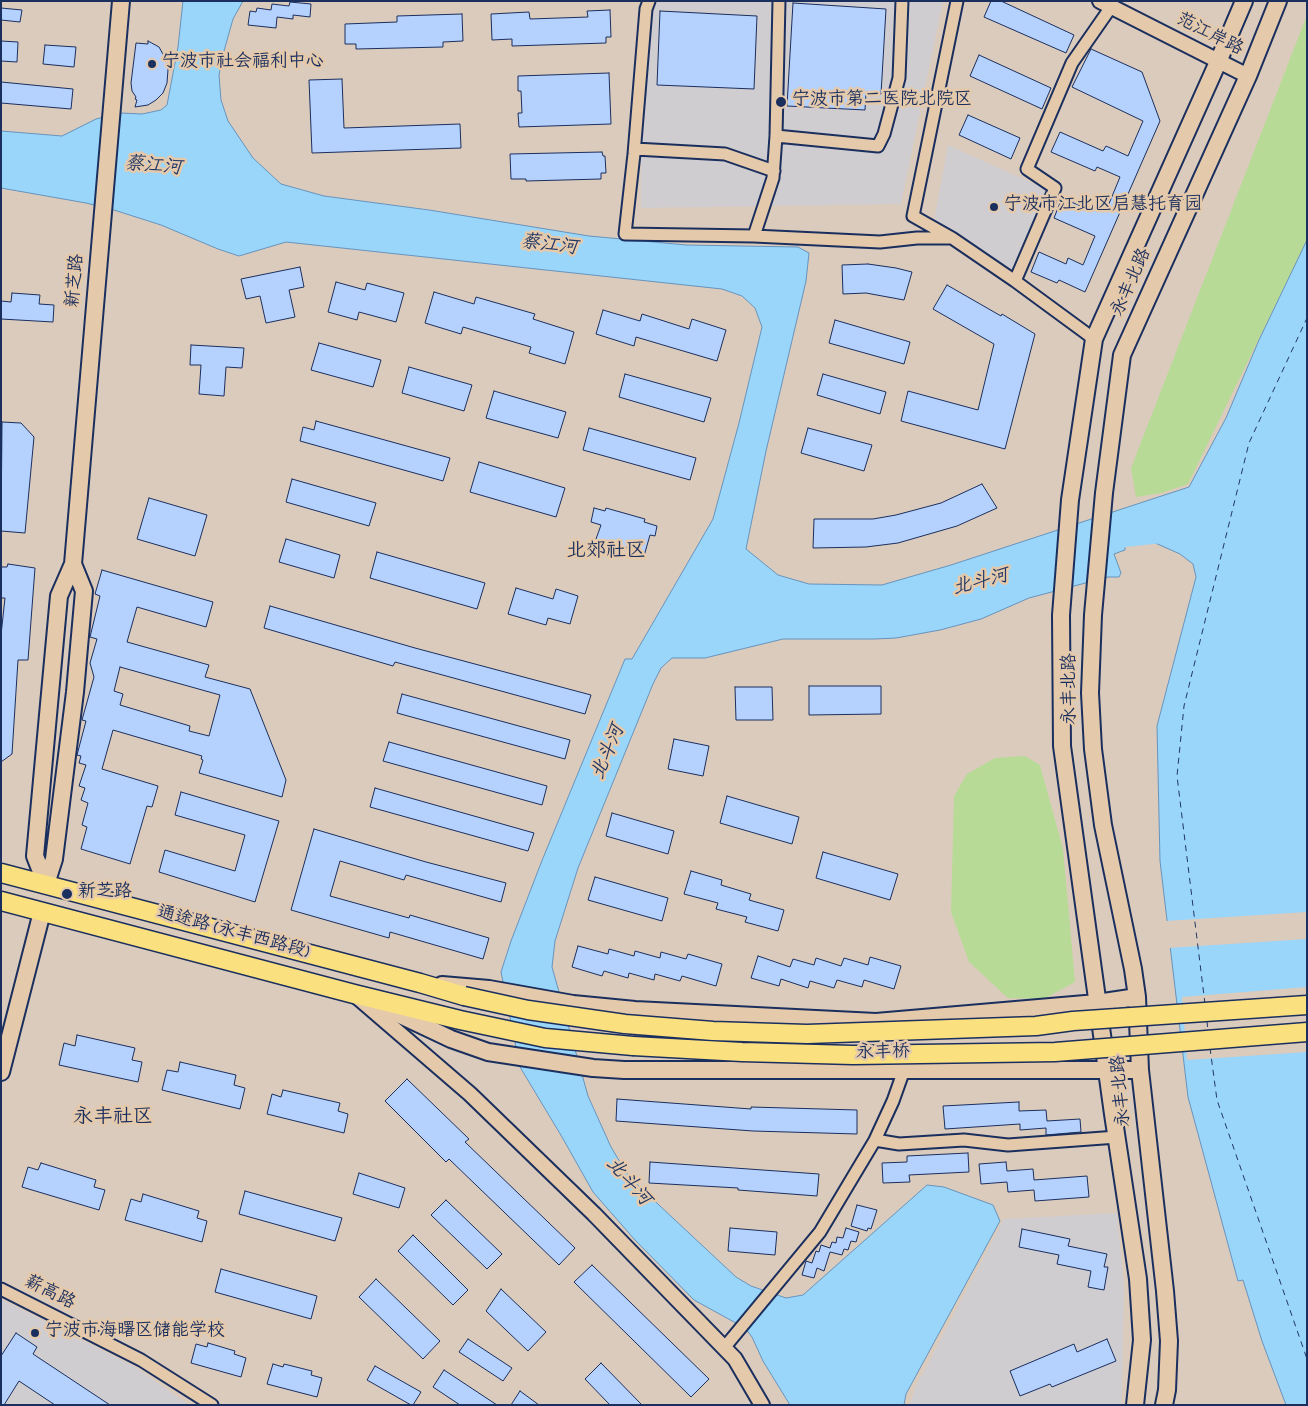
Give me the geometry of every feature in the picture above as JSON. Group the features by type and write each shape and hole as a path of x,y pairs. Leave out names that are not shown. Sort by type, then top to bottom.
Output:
{"main road":[{"name":"新芝路","path":"46,884 35,856 59,596 74,564 121,1"},
{"name":"永丰北路","path":"1135,1405 1142,1340 1138,1280 1097,1003 1062,746 1061,615 1070,500 1094,339 1244,1"},
{"name":"永丰北路","path":"1164,1405 1167,1390 1170,1341 1140,1070 1133,969 1103,825 1093,749 1090,693 1093,615 1104,493 1122,355 1248,76 1278,1"},
{"name":"新芝路","path":"46,884 54,859 75,692 84,591 74,564"},
{"name":"通途路 (永丰西路段)","path":"1,873 464,996"},
{"name":"通途路 (永丰西路段)","path":"1,901 460,1020"},
{"path":"1,1072 42,912"},
{"path":"420,983 489,989 573,1004 635,1010 876,1022 1097,1003 1136,997"},
{"path":"354,994 451,1039 488,1052 593,1068 624,1070 1140,1070"},
{"name":"永丰桥","path":"464,996 528,1010 626,1024 713,1031 807,1034 1036,1026 1307,1005"},
{"name":"永丰桥","path":"460,1020 545,1038 633,1046 742,1052 853,1055 1055,1052 1307,1032"}],"street":[{"path":"649,1 646,9 635,149 625,234 754,236 880,242 917,238 952,238"},
{"path":"754,236 774,171 779,1"},
{"path":"776,136 878,146 884,134 899,78 902,1"},
{"path":"957,1 913,216 952,238 1094,339"},
{"path":"1015,281 1055,188 1027,169 1072,63 1105,4"},
{"name":"范江岸路","path":"1105,4 1248,76"},
{"path":"635,149 725,154 774,171"},
{"path":"354,994 477,1101 594,1214 735,1359 762,1405"},
{"path":"724,1348 820,1232 874,1140 893,1102 904,1070"},
{"path":"874,1140 899,1144 964,1140 1008,1145 1117,1137"},
{"name":"薪高路","path":"1,1289 141,1360 212,1405"}],"shaded area":[{"name":"宁波市第二医院北院区","path":"641,1 943,1 901,204 641,208"},
{"name":"宁波市江北区启慧托育园","path":"948,145 1057,194 1016,278 934,221"},
{"path":"1117,1213 1124,1286 1121,1405 910,1405 915,1388 1004,1219"},
{"name":"宁波市海曙区储能学校","path":"1,1299 135,1367 189,1405 1,1405"}],"green space":[{"path":"1307,15 1307,240 1188,484 1161,493 1136,497 1131,468"},
{"path":"1025,756 1040,765 1063,849 1075,982 1044,999 1008,998 969,962 951,912 954,796 967,774 995,758"}],"water":[{"name":"蔡江河","path":"183,1 243,1 233,19 224,51 219,75 221,100 228,121 253,158 281,184 324,196 429,210 589,236 686,245 798,247 809,253 806,281 766,451 746,549 778,575 809,584 882,585 951,565 1189,487 1226,418 1259,340 1307,240 1307,1405 1286,1405 1262,1341 1243,1280 1238,1281 1188,1097 1160,861 1157,726 1196,577 1193,564 1180,554 1135,534 1125,534 1125,550 1114,554 1121,573 1119,577 1108,577 1029,598 981,619 940,630 896,638 783,639 705,658 672,658 661,668 653,684 578,868 555,941 552,967 588,1096 611,1147 629,1177 736,1277 751,1286 786,1298 803,1295 927,1185 944,1187 993,1205 1000,1221 906,1394 904,1405 790,1405 763,1361 752,1337 745,1328 694,1300 635,1240 593,1192 520,1067 501,972 541,863 625,659 632,659 713,519 762,327 755,308 742,296 722,289 286,242 239,256 161,225 114,210 86,203 1,188 1,131 62,136 96,119 121,113 142,114 161,110 167,105 178,47"}],"pier":[{"path":"1307,912 1307,939 1168,948 1165,921"},
{"path":"1307,987 1307,1052 1187,1060 1182,997"}],"building":[{"path":"991,1 1001,1 1074,35 1066,53 984,17"},
{"path":"290,2 311,4 310,17 293,15 293,19 277,17 276,28 248,25 250,11 256,12 257,8 271,10 272,4 289,6"},
{"path":"793,3 886,9 881,94 866,93 865,110 787,106"},
{"path":"1,8 22,10 20,22 1,20"},
{"path":"610,10 611,37 606,37 606,43 512,46 512,39 492,40 491,14 529,12 530,19 588,17 587,11"},
{"path":"660,11 757,16 754,89 657,85"},
{"path":"462,14 463,41 443,42 443,47 356,49 356,44 345,44 345,24 397,22 397,16"},
{"path":"1,41 18,42 17,62 1,61"},
{"path":"148,41 159,47 164,56 169,56 167,83 163,93 156,100 148,105 135,107 137,100 132,91 131,83 136,43 148,44"},
{"path":"45,45 76,47 74,67 43,64"},
{"path":"1091,49 1142,72 1160,121 1085,292 1059,280 1057,283 1031,272 1039,252 1066,264 1068,258 1083,265 1095,236 1054,218 1062,198 1090,210 1092,205 1106,211 1120,177 1097,167 1095,171 1051,152 1060,132 1103,151 1106,146 1128,156 1143,121 1072,87"},
{"path":"979,55 1051,88 1042,109 970,76"},
{"path":"609,73 611,124 519,127 518,113 522,113 521,91 518,91 518,76"},
{"path":"342,79 344,128 460,124 461,148 312,153 309,80"},
{"path":"1,82 73,89 71,109 1,103"},
{"path":"968,115 1020,138 1011,159 959,135"},
{"path":"602,152 603,156 605,156 606,173 601,173 601,179 526,181 526,179 511,179 510,154"},
{"path":"868,264 912,272 904,300 866,293 843,294 842,265"},
{"path":"300,267 304,287 289,290 295,317 266,323 260,296 246,299 241,279"},
{"path":"336,282 365,290 367,283 404,293 396,322 359,312 357,320 328,312"},
{"path":"947,285 1035,334 1005,449 901,421 908,391 978,410 994,344 933,309"},
{"path":"434,292 474,304 476,297 535,314 533,319 574,332 565,364 529,353 531,347 463,327 461,334 425,323"},
{"path":"12,293 40,295 39,304 54,305 53,322 1,319 1,301 11,302"},
{"path":"603,310 640,321 642,314 689,329 692,319 726,330 717,361 636,337 634,346 596,334"},
{"path":"835,320 910,342 904,364 829,343"},
{"path":"319,343 381,360 373,387 311,370"},
{"path":"191,345 244,348 242,368 226,367 224,396 199,394 201,365 190,365"},
{"path":"409,367 472,385 464,411 402,393"},
{"path":"625,374 711,398 704,422 619,397"},
{"path":"823,374 886,392 880,414 817,395"},
{"path":"494,391 566,412 558,438 486,418"},
{"path":"316,421 450,458 443,481 300,441 303,427 314,430"},
{"path":"2,422 21,423 34,437 25,533 1,531"},
{"path":"589,428 696,458 690,480 583,450"},
{"path":"808,428 872,445 864,471 801,453"},
{"path":"479,462 565,488 556,517 470,492"},
{"path":"292,479 376,503 369,526 286,502"},
{"path":"982,484 997,508 957,526 898,543 866,547 813,548 814,519 873,519 896,515 941,503"},
{"path":"149,498 207,515 195,556 137,539"},
{"path":"594,508 605,511 606,508 645,519 644,522 657,526 655,536 650,535 644,556 634,553 635,550 596,539 601,525 591,522"},
{"path":"286,539 340,555 334,578 279,562"},
{"path":"377,552 485,583 477,609 370,578"},
{"path":"8,564 35,568 28,660 18,660 12,754 1,762 1,635 5,598 1,598 1,567 7,567"},
{"path":"102,570 213,602 206,627 137,607 127,642 209,665 205,677 250,689 286,780 282,797 199,773 203,760 201,759 202,756 113,730 102,769 158,786 152,807 147,806 130,864 81,849 87,827 82,825 88,803 81,800 85,788 79,786 86,765 79,763 81,756 77,755 86,721 82,720 94,677 90,663 97,639 90,637 100,596 95,594","holes":["120,667 220,695 209,736 189,731 190,726 120,705 123,694 114,691"]},
{"path":"516,588 553,599 556,589 578,596 570,624 548,618 546,625 508,614"},
{"path":"270,606 415,648 591,695 585,714 395,662 393,666 264,628"},
{"path":"809,686 881,686 881,714 809,715"},
{"path":"735,687 772,687 773,720 736,720"},
{"path":"402,694 570,740 565,759 397,713"},
{"path":"674,739 709,746 703,776 668,769"},
{"path":"389,742 547,786 542,805 383,761"},
{"path":"375,788 534,833 528,851 370,807"},
{"path":"181,792 279,821 255,902 159,872 165,850 235,871 245,835 175,815"},
{"path":"727,796 799,817 792,844 720,823"},
{"path":"612,813 674,831 668,854 606,836"},
{"path":"314,829 506,883 501,902 406,875 404,880 340,861 330,896 409,918 410,915 489,938 483,959 390,932 389,938 291,910"},
{"path":"823,852 898,874 890,900 816,878"},
{"path":"691,871 722,880 721,885 751,894 749,900 784,910 778,931 745,922 747,917 716,909 718,903 684,894"},
{"path":"595,877 668,898 662,921 588,900"},
{"path":"578,946 608,954 609,949 634,956 635,951 660,958 661,952 686,959 688,954 722,964 716,986 682,976 680,981 655,974 654,980 629,973 628,978 604,971 602,976 572,967"},
{"path":"758,956 790,967 793,959 814,965 816,958 841,966 844,958 868,965 870,957 901,966 894,989 864,980 862,987 837,980 834,988 810,981 808,988 781,979 779,986 751,978"},
{"path":"77,1035 135,1048 132,1060 142,1062 138,1082 59,1065 64,1043 75,1046"},
{"path":"180,1062 236,1075 234,1085 245,1088 240,1109 162,1090 167,1070 178,1072"},
{"path":"407,1079 469,1139 465,1142 575,1248 559,1265 449,1159 446,1162 385,1101"},
{"path":"283,1090 340,1103 338,1111 348,1114 344,1133 267,1114 272,1094 281,1097"},
{"path":"617,1099 751,1109 751,1107 857,1110 857,1134 753,1131 616,1121"},
{"path":"1019,1102 1019,1111 1046,1110 1047,1121 1080,1119 1081,1132 1046,1135 1046,1128 1020,1130 1020,1124 945,1129 943,1106"},
{"path":"968,1153 969,1172 909,1175 910,1182 883,1183 882,1163 907,1162 907,1156"},
{"path":"650,1162 819,1174 817,1196 738,1190 738,1188 649,1183"},
{"path":"1006,1162 1007,1171 1033,1169 1034,1180 1087,1176 1089,1197 1035,1201 1034,1190 1008,1192 1007,1182 981,1184 979,1164"},
{"path":"41,1163 96,1180 94,1187 105,1190 99,1210 22,1187 28,1167 38,1170"},
{"path":"359,1173 405,1188 399,1208 353,1194"},
{"path":"245,1191 342,1218 335,1241 239,1214"},
{"path":"143,1194 199,1211 197,1218 207,1221 202,1242 125,1220 131,1199 141,1202"},
{"path":"446,1200 502,1254 487,1269 431,1215"},
{"path":"857,1205 877,1210 871,1229 868,1228 867,1231 851,1226"},
{"path":"730,1228 777,1232 775,1255 728,1251"},
{"path":"846,1228 859,1232 856,1242 851,1241 848,1250 844,1249 842,1255 830,1252 824,1271 817,1268 814,1278 802,1275 806,1261 812,1263 816,1251 819,1252 821,1245 830,1248 832,1242 836,1243 837,1237 843,1238"},
{"path":"1022,1229 1070,1239 1068,1246 1107,1254 1104,1267 1108,1267 1104,1290 1088,1287 1091,1271 1057,1264 1059,1255 1019,1247"},
{"path":"413,1235 468,1290 453,1305 398,1251"},
{"path":"592,1265 709,1379 691,1397 574,1282"},
{"path":"221,1269 317,1296 311,1319 215,1292"},
{"path":"376,1279 440,1341 423,1359 359,1297"},
{"path":"501,1289 546,1332 528,1351 486,1311"},
{"path":"16,1333 37,1347 33,1354 110,1405 55,1405 19,1381 4,1405 1,1405 1,1356"},
{"path":"468,1339 512,1368 503,1381 459,1352"},
{"path":"1107,1339 1116,1361 1052,1387 1050,1384 1020,1396 1010,1371 1074,1344 1077,1352"},
{"path":"208,1343 235,1351 234,1354 246,1358 241,1377 191,1363 196,1344 207,1347"},
{"path":"601,1363 642,1405 610,1405 585,1379"},
{"path":"273,1364 283,1367 284,1364 312,1371 311,1375 322,1378 317,1397 267,1384"},
{"path":"375,1366 421,1392 413,1405 367,1380"},
{"path":"444,1370 497,1405 460,1405 433,1387"},
{"path":"520,1391 539,1405 511,1405"}],"waterway":[{"name":"北斗河","path":"1107,546 1125,540 1162,536"}],"ferry route":[{"path":"1205,1004 1177,776 1184,706 1249,443 1307,318"},
{"path":"1207,1021 1208,1032"},
{"path":"1210,1048 1217,1100 1307,1359"}],"place":[{"name":"宁波市社会福利中心","path":"152,64"},
{"name":"宁波市第二医院北院区","path":"781,102"},
{"name":"宁波市江北区启慧托育园","path":"994,207"},
{"name":"新芝路","path":"67,894"},
{"name":"宁波市海曙区储能学校","path":"35,1333"}],"district":[{"name":"北郊社区","path":"606,553"},
{"name":"永丰社区","path":"113,1119"}]}
